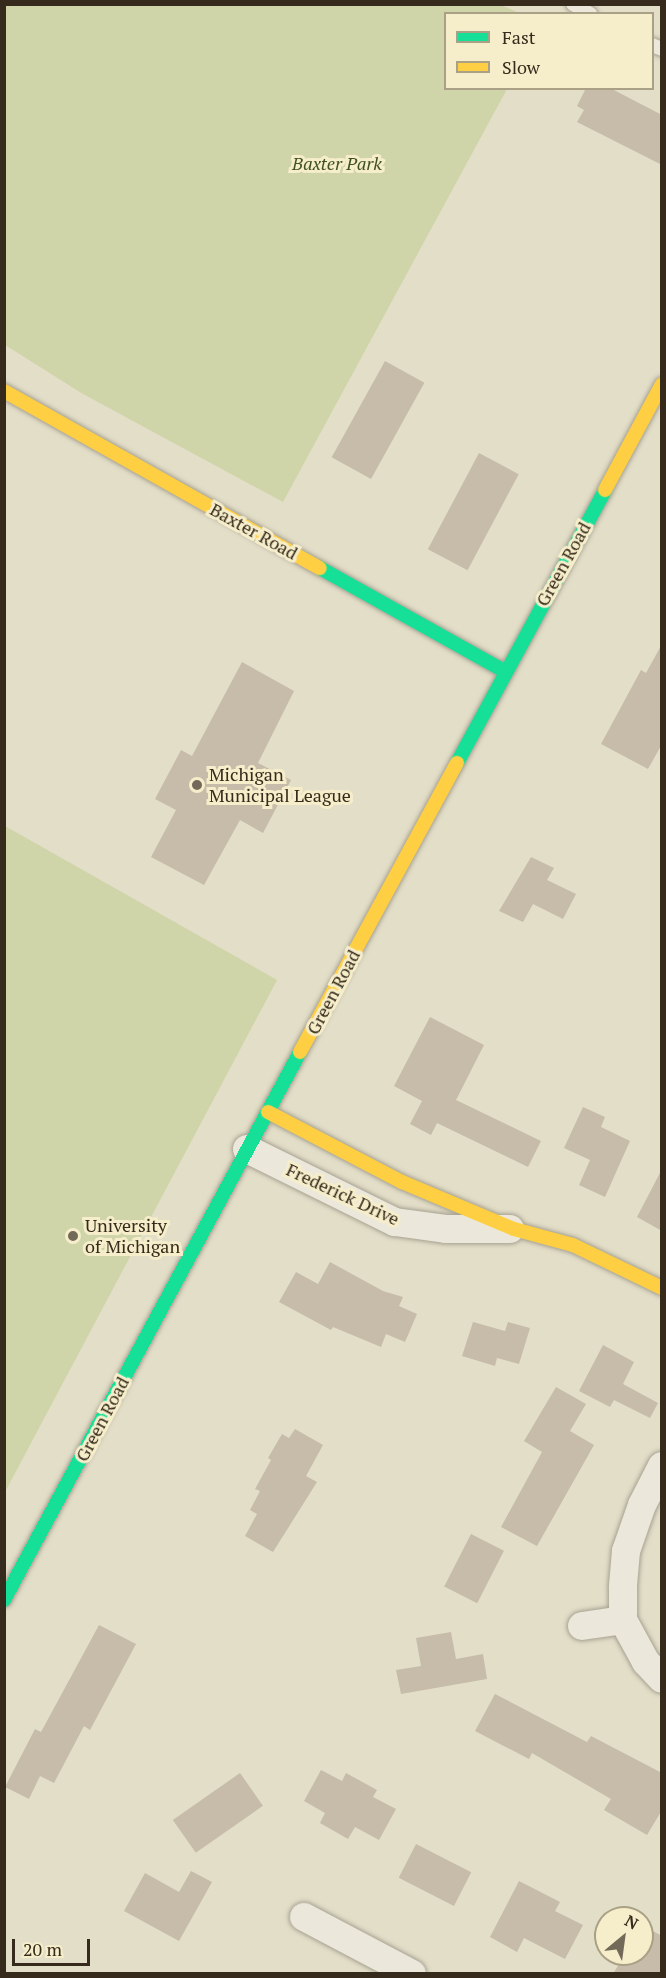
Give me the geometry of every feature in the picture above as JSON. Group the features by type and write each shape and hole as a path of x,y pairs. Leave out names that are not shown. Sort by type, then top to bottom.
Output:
{"street":[{"name":"Green Road","path":"4,1600 504,671 660,390"},
{"name":"Baxter Road","path":"4,391 504,671"},
{"name":"Frederick Drive","path":"268,1112 402,1182 514,1229 573,1245 662,1288"},
{"name":"Frederick Drive","path":"247,1149 395,1221 446,1229 514,1229"},
{"path":"662,1466 642,1505 626,1551 623,1620 646,1662 662,1679"},
{"path":"582,1626 623,1620"},
{"path":"304,1917 412,1974"}],"lane":[{"path":"573,4 587,12"}],"green space":[{"name":"Baxter Park","path":"5,5 501,5 517,12 444,12 444,90 506,90 283,502 83,394 5,345"},
{"name":"University of Michigan","path":"5,826 277,980 5,1492"}],"building":[{"path":"585,90 614,90 662,115 662,165 577,122 584,110 577,106"},
{"path":"385,361 424,383 371,479 332,457"},
{"path":"479,453 519,474 468,570 428,549"},
{"path":"662,644 662,744 648,769 601,744 641,670 646,673"},
{"name":"Michigan Municipal League","path":"242,662 294,691 258,763 291,780 263,833 240,820 204,885 151,857 176,810 155,799 181,750 192,756"},
{"path":"531,857 554,868 547,880 576,894 563,919 533,904 523,922 499,911"},
{"path":"430,1017 484,1045 456,1100 541,1141 528,1167 437,1123 431,1135 410,1124 422,1101 394,1086"},
{"path":"583,1107 605,1117 601,1127 630,1141 605,1197 579,1185 590,1160 564,1148"},
{"path":"662,1169 662,1231 637,1217"},
{"path":"330,1262 383,1291 403,1297 399,1306 417,1314 405,1342 386,1334 381,1347 333,1327 331,1330 279,1302 296,1272 318,1284"},
{"path":"473,1322 505,1331 508,1322 530,1328 519,1364 497,1358 495,1366 462,1356"},
{"path":"603,1345 634,1362 623,1384 658,1403 650,1418 614,1400 610,1407 579,1391"},
{"path":"556,1387 586,1404 570,1431 594,1445 537,1546 501,1527 542,1452 524,1441"},
{"path":"295,1429 323,1445 306,1476 317,1482 273,1552 245,1536 257,1514 250,1510 260,1491 255,1489 271,1460 268,1458 282,1434 289,1438"},
{"path":"471,1534 504,1551 477,1603 444,1587"},
{"path":"99,1625 136,1644 90,1730 84,1726 54,1783 40,1776 29,1799 5,1787 35,1729 41,1732"},
{"path":"451,1632 456,1659 483,1654 487,1679 401,1694 396,1670 421,1666 416,1638"},
{"path":"495,1694 587,1742 591,1736 662,1773 662,1810 647,1835 604,1810 611,1799 532,1753 529,1759 475,1731"},
{"path":"321,1770 342,1781 346,1773 377,1790 373,1797 396,1809 379,1840 355,1827 348,1839 320,1823 325,1813 304,1801"},
{"path":"240,1773 263,1806 196,1853 173,1820"},
{"path":"416,1844 471,1872 454,1906 399,1878"},
{"path":"191,1871 212,1882 179,1941 124,1911 145,1873 179,1892"},
{"path":"519,1881 560,1902 555,1911 583,1925 565,1959 524,1938 517,1952 490,1937"},
{"path":"654,1932 662,1936 662,1974 613,1974 618,1966 654,1966"}],"traffic: fast":[{"path":"457,763 605,490"},
{"path":"320,568 504,671"},
{"path":"4,1600 300,1052"}],"traffic: slow":[{"path":"605,490 662,384"},
{"path":"4,391 320,568"},
{"path":"300,1052 457,763"},
{"path":"268,1112 402,1182 514,1229 573,1245 662,1288"}],"place":[{"name":"Michigan Municipal League","path":"197,785"},
{"name":"University of Michigan","path":"73,1236"}]}
